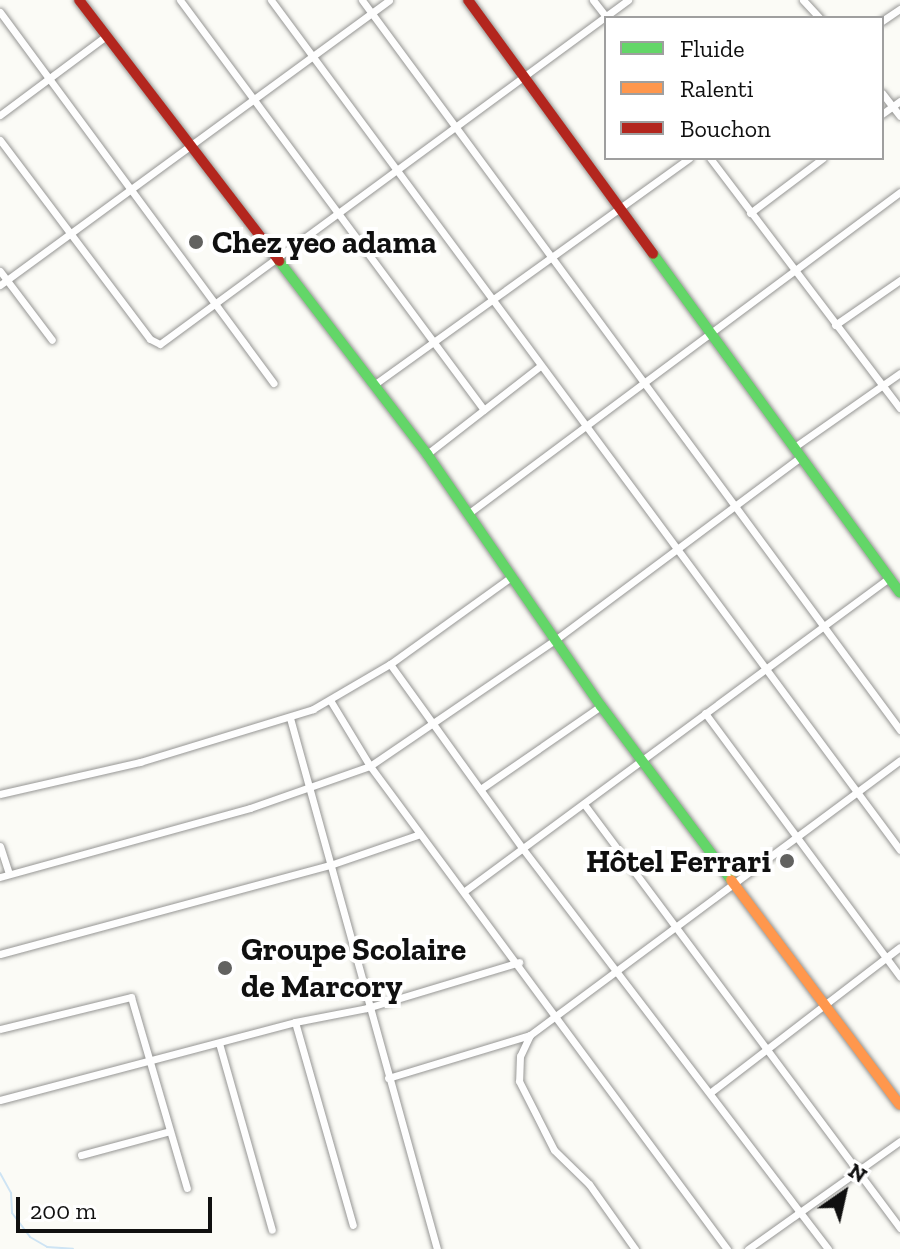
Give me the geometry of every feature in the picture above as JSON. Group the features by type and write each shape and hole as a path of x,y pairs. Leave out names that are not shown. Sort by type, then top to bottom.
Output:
{"street":[{"path":"79,0 375,384 469,513 601,706 736,881 900,1105"},
{"path":"180,0 484,410"},
{"path":"271,0 763,670 900,850"},
{"path":"362,0 900,730"},
{"path":"3,282 131,193 251,98 389,0"},
{"path":"468,0 900,593"},
{"path":"593,0 606,16"},
{"path":"608,16 628,0"},
{"path":"803,0 818,16"},
{"path":"0,12 274,383"},
{"path":"0,140 155,343 399,171 604,19"},
{"path":"0,115 106,36"},
{"path":"884,96 900,116"},
{"path":"884,112 900,101"},
{"path":"375,384 686,160"},
{"path":"711,160 792,271 900,408"},
{"path":"750,213 820,160"},
{"path":"469,513 583,425 900,192"},
{"path":"0,271 3,282 52,340"},
{"path":"835,325 900,280"},
{"path":"427,454 540,366"},
{"path":"0,877 311,789 370,766 555,640 736,507 796,453 900,373"},
{"path":"0,794 140,762 290,718 330,700 390,664 511,577"},
{"path":"466,890 889,578"},
{"path":"390,664 523,849 828,1249"},
{"path":"330,700 370,766 466,890 727,1249"},
{"path":"482,788 601,706"},
{"path":"705,713 900,977"},
{"path":"290,718 367,1008 437,1249"},
{"path":"388,1078 530,1035 900,760"},
{"path":"584,804 764,1050 900,1228"},
{"path":"0,954 330,865 420,834"},
{"path":"0,846 9,874"},
{"path":"711,1092 900,947"},
{"path":"0,1100 295,1022 367,1008 519,962"},
{"path":"0,1029 131,997 167,1132 187,1188"},
{"path":"295,1022 353,1225"},
{"path":"530,1035 520,1056 519,1081 554,1150 589,1184 635,1249"},
{"path":"219,1043 272,1230"},
{"path":"81,1155 167,1132"},
{"path":"748,1249 900,1141"}],"waterway":[{"path":"0,1173 11,1193 12,1213 30,1237 47,1247 73,1249"}],"traffic: fast":[{"path":"653,254 900,593"},
{"path":"279,261 427,454 601,706 731,880"}],"traffic: slow":[{"path":"731,880 900,1105"}],"traffic: jam":[{"path":"79,0 279,261"},
{"path":"468,0 653,254"}],"place":[{"name":"Chez yeo adama","path":"196,242"},
{"name":"Hôtel Ferrari","path":"787,861"},
{"name":"Groupe Scolaire de Marcory","path":"225,968"}]}
